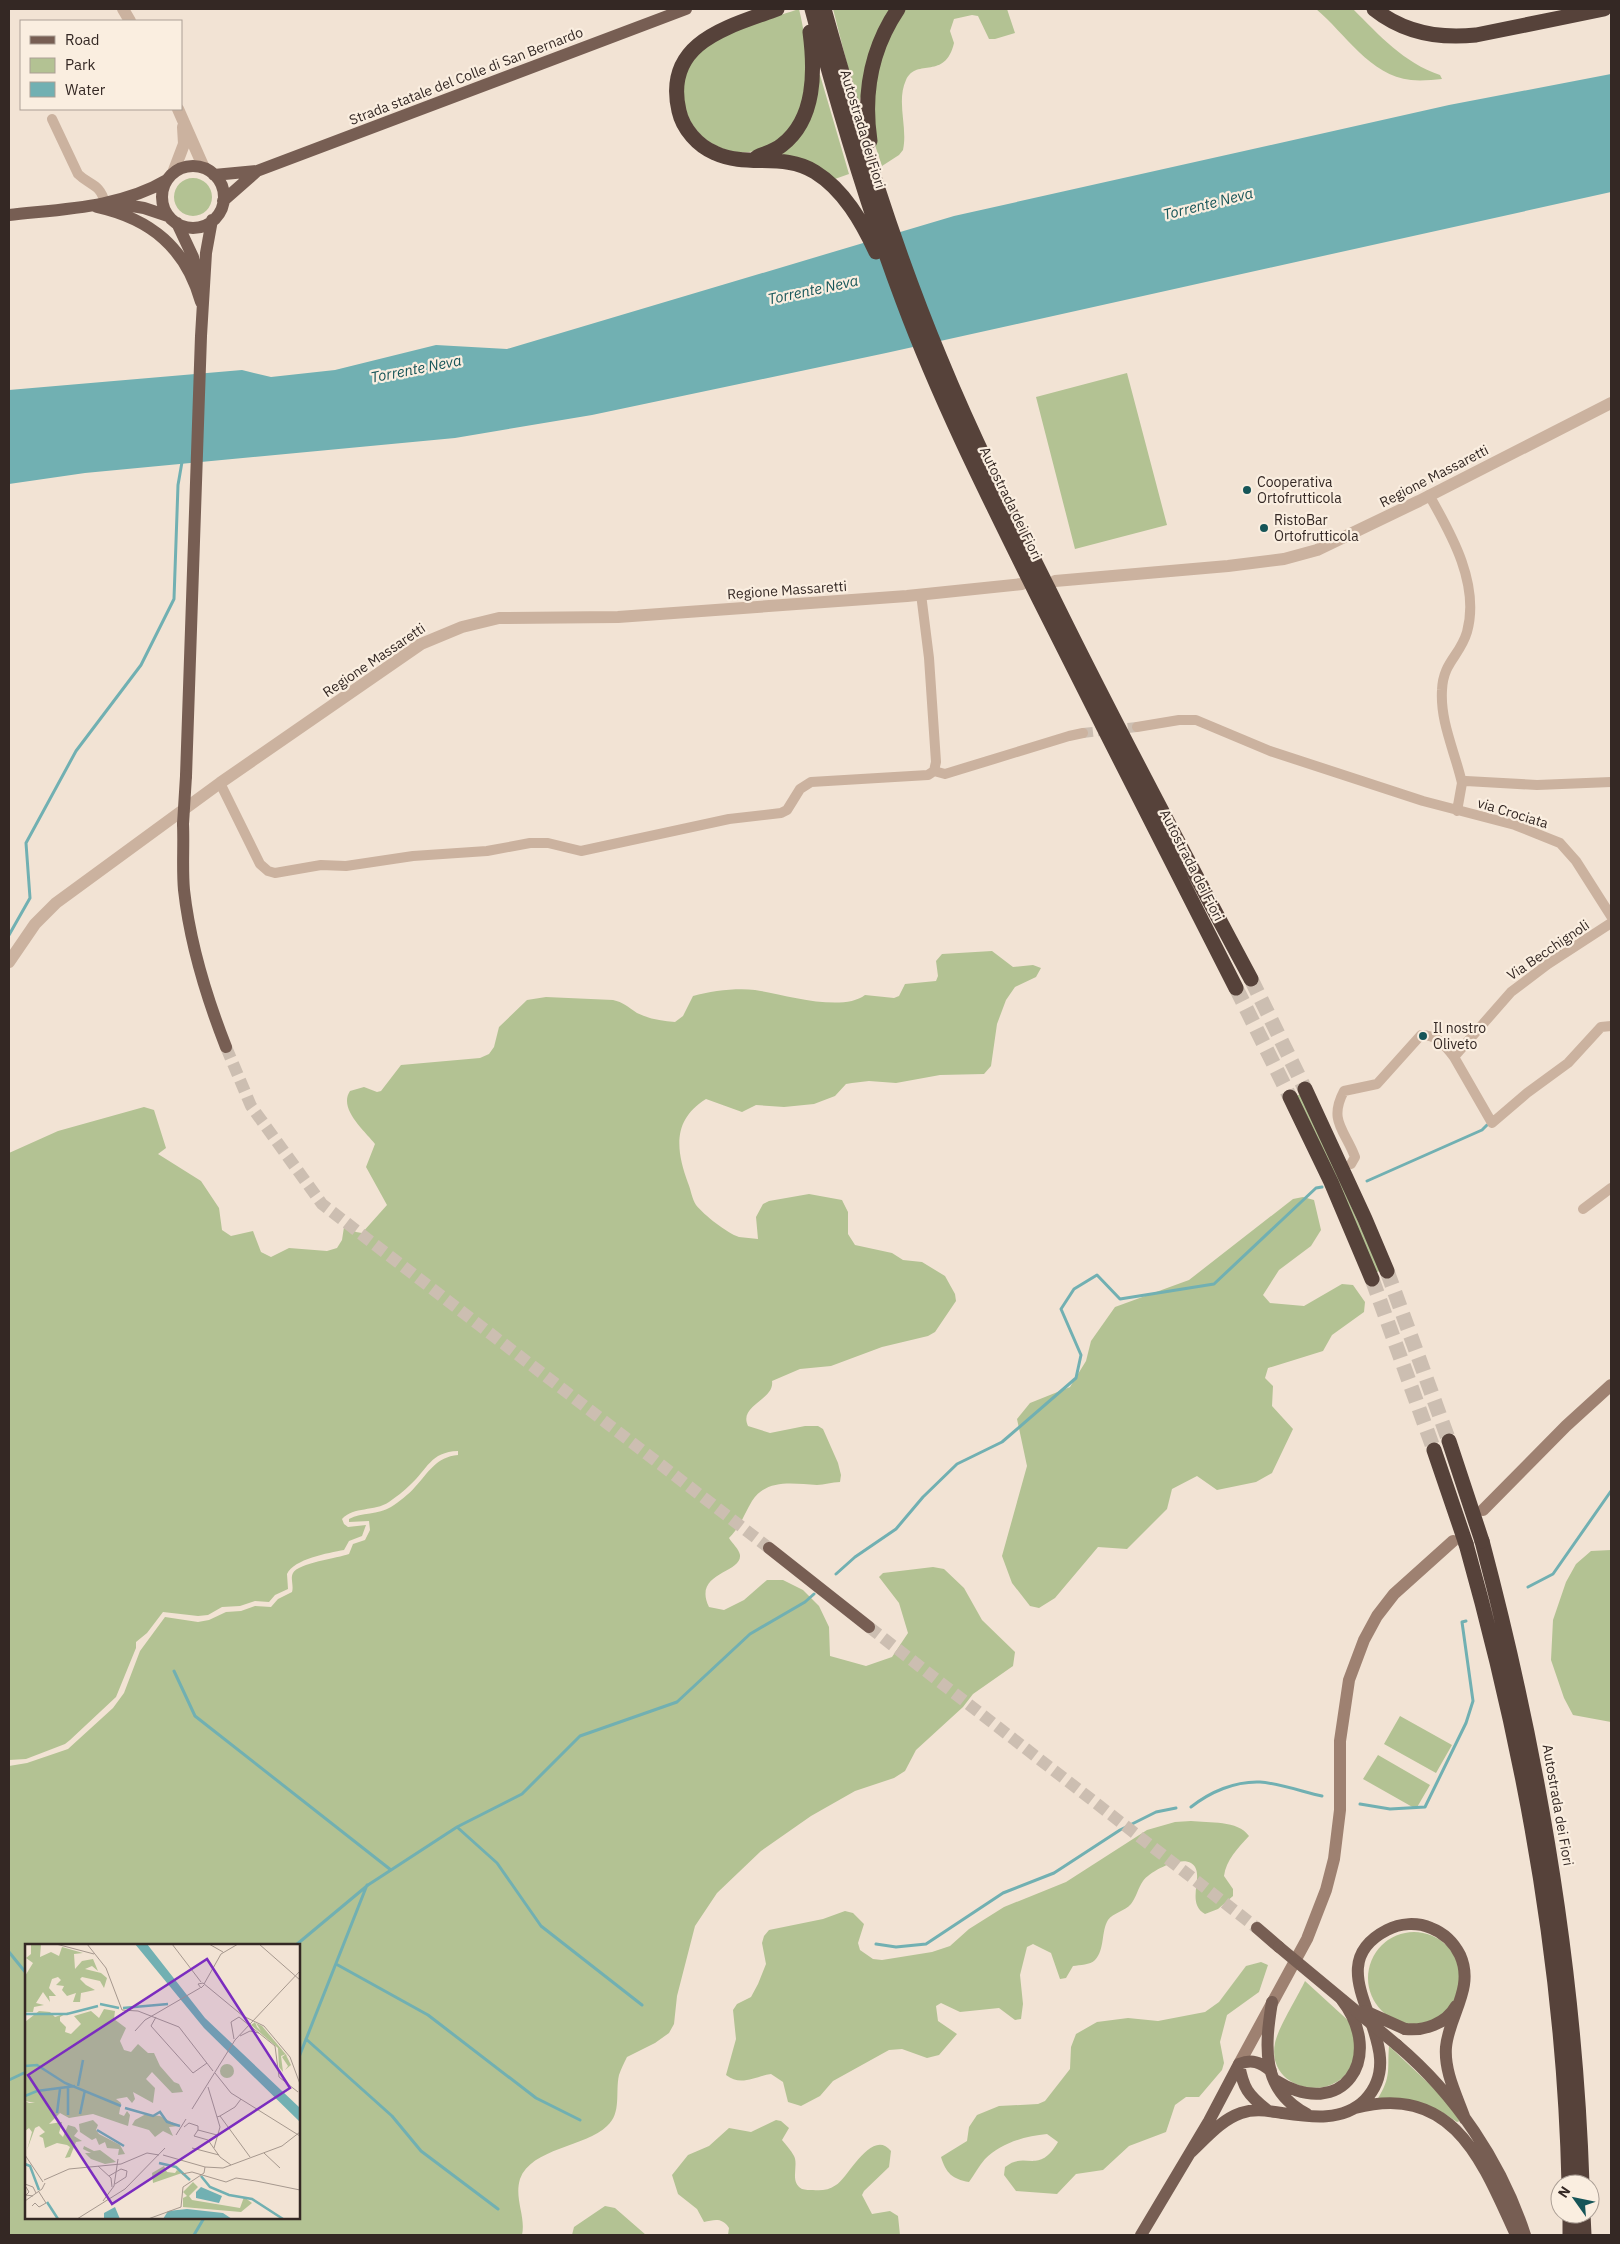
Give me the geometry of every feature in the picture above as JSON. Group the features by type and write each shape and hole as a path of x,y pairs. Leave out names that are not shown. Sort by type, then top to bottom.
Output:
{"highway":[{"path":"777,9 720,30 702,40 684,62 677,83 676,93 684,124 698,142 724,157 790,162 816,172 838,192 860,220 903,303"},
{"path":"870,184 867,119 869,82 879,44 898,9"},
{"path":"1374,9 1403,27 1426,34 1455,37 1476,35 1604,9"},
{"path":"751,160 775,150 789,139 803,118 808,106 814,72 812,10"},
{"name":"Autostrada dei Fiori","path":"812,10 846,90 903,303 935,380 1180,849 1251,980"},
{"name":"Autostrada dei Fiori","path":"870,184 994,495 1236,988"},
{"path":"1305,1089 1387,1271"},
{"path":"1290,1097 1331,1182 1372,1279"},
{"name":"Autostrada dei Fiori","path":"1449,1441 1482,1541 1518,1685 1554,1876 1573,2033 1581,2174"},
{"path":"1434,1450 1459,1543 1511,1718 1540,1869 1554,1968 1561,2044 1568,2174"}],"main road":[{"name":"Strada statale del Colle di San Bernardo","path":"209,171 256,171 686,9"},
{"path":"9,215 102,203 146,191 183,167 194,166 209,171 223,191 221,209 212,220 202,226 193,228 144,208 102,203"},
{"name":"Strada statale del Colle di San Bernardo","path":"223,201 256,171"},
{"path":"170,176 162,198 193,257 202,305"},
{"path":"102,203 144,223 166,240 184,262 198,290"},
{"path":"212,220 206,254 202,305 183,824 184,889 191,930 205,987 226,1047"},
{"path":"1482,1510 1566,1426 1611,1385"},
{"path":"1141,2235 1191,2152 1314,1925 1330,1877 1340,1810 1340,1741 1349,1680 1364,1640 1377,1616 1394,1594 1459,1543"},
{"path":"769,1548 869,1627"},
{"path":"1353,2109 1365,2099 1375,2086 1381,2063 1379,2041 1360,1994 1357,1980 1363,1954 1373,1940 1388,1929 1404,1924 1421,1925 1437,1930 1450,1940 1463,1962 1465,1979 1462,1996 1448,2038 1446,2055 1449,2077 1465,2119"},
{"path":"1257,1928 1422,2066 1465,2119 1501,2178 1525,2235"},
{"path":"1339,1997 1405,2030 1426,2028 1439,2023 1453,2012 1462,1996"},
{"path":"1272,2002 1266,2044 1273,2076 1293,2090 1314,2095 1333,2092 1349,2080 1356,2071 1358,2061 1356,2028 1349,2011 1339,1997"},
{"path":"1239,2064 1262,2063 1273,2076 1287,2100 1295,2108 1311,2116"},
{"path":"1239,2064 1242,2080 1247,2092 1267,2110"},
{"path":"1191,2152 1230,2117 1253,2110 1311,2116 1333,2116 1374,2104 1398,2104 1422,2109 1444,2119 1461,2135 1481,2162 1516,2235"}],"street":[{"path":"123,9 129,20"},
{"path":"180,113 209,171"},
{"path":"170,176 184,144 180,113"},
{"path":"52,119 78,174 84,180 96,185 103,194 102,203"},
{"name":"Regione Massaretti","path":"1055,581 1211,568 1284,559 1317,550 1611,403"},
{"path":"1430,495 1447,528 1466,574 1469,599 1467,632 1443,675 1441,692 1443,715 1462,783 1457,811"},
{"name":"Regione Massaretti","path":"9,962 35,924 56,903 220,783 421,644 462,627 499,618 618,618 1022,584"},
{"path":"220,783 260,864 268,871 275,873 321,866 346,866 413,856 487,851 530,843 548,843 580,851 729,819 781,813 788,810 800,789 811,782 928,775 934,770 936,762 929,658 921,594"},
{"name":"via Crociata","path":"1137,727 1179,720 1196,720 1270,751 1355,780 1457,811 1515,826 1560,843 1576,862 1611,916"},
{"path":"934,770 945,774 1069,736 1083,734"},
{"path":"1462,783 1466,781 1537,785 1611,782"},
{"name":"Via Becchignoli","path":"1454,1057 1511,992 1548,964 1611,923"},
{"path":"1351,1164 1355,1157 1336,1115 1337,1104 1344,1091 1377,1084 1422,1035 1430,1035 1445,1045 1454,1057 1492,1123 1527,1093 1568,1063 1601,1027 1611,1026"},
{"path":"1583,1209 1611,1188"}],"green space":[{"path":"799,9 805,40 806,80 802,106 793,125 782,138 765,148 748,152 731,151 715,145 701,135 690,121 684,104 684,85 688,69 694,57 705,46 730,32"},
{"path":"833,9 892,9 858,105 857,103"},
{"path":"904,9 1007,9 1015,33 989,39 978,16 972,15 954,19 950,31 954,43 950,55 944,62 938,65 911,73 906,80 902,97 903,150 899,155 882,166 874,142 871,121 878,58"},
{"path":"1316,9 1353,9 1372,29 1404,56 1427,70 1440,75 1442,79 1411,80 1396,77 1383,71 1359,52"},
{"path":"820,75 849,174 832,180 780,155 816,76"},
{"path":"193,178 200,179 206,184 211,190 211,204 206,210 200,215 193,216 186,215 180,210 175,204 174,197 175,190 180,184 186,179"},
{"path":"1127,373 1167,525 1075,549 1036,397"},
{"path":"992,951 1013,967 1033,965 1041,968 1036,977 1015,987 1006,1000 997,1024 991,1066 984,1074 940,1075 896,1083 869,1081 852,1083 846,1084 835,1096 814,1104 784,1107 756,1105 742,1112 706,1099 687,1116 682,1126 679,1147 693,1200 704,1214 728,1232 739,1237 758,1239 756,1217 763,1204 769,1201 809,1194 842,1200 848,1212 848,1234 855,1245 892,1253 903,1260 922,1262 945,1276 955,1294 956,1301 935,1332 928,1336 882,1347 831,1366 800,1369 772,1381 768,1393 748,1413 746,1419 748,1426 770,1433 805,1426 818,1426 823,1429 838,1463 841,1475 840,1482 817,1485 782,1484 765,1489 758,1494 752,1501 737,1529 729,1538 737,1548 740,1555 739,1561 712,1580 707,1587 706,1595 709,1607 724,1610 744,1600 767,1580 783,1580 803,1590 819,1606 829,1627 830,1656 866,1666 892,1657 908,1633 899,1603 879,1577 883,1573 933,1567 944,1569 964,1588 982,1620 1015,1652 1013,1666 973,1694 963,1707 916,1750 905,1771 894,1778 855,1791 811,1816 761,1851 717,1893 695,1926 677,1996 674,2024 669,2033 655,2043 627,2057 619,2075 616,2109 612,2121 598,2133 547,2154 535,2161 526,2169 520,2179 518,2194 523,2221 522,2235 9,2235 9,1766 27,1763 68,1749 113,1708 124,1693 140,1651 165,1617 198,1622 209,1620 226,1612 241,1611 255,1606 271,1607 278,1599 292,1592 292,1575 296,1569 349,1554 353,1544 365,1540 370,1530 369,1521 349,1522 349,1519 359,1515 386,1510 391,1507 410,1492 438,1462 450,1456 458,1455 458,1451 441,1454 435,1458 408,1487 389,1502 347,1515 342,1519 348,1527 366,1525 362,1536 349,1541 344,1550 297,1564 287,1574 288,1589 275,1595 269,1602 255,1601 240,1606 222,1607 208,1615 198,1616 163,1612 147,1633 136,1642 136,1648 116,1697 65,1744 26,1759 9,1760 9,1153 58,1131 144,1107 154,1110 166,1148 158,1154 201,1181 219,1208 222,1230 231,1236 253,1231 261,1252 271,1257 289,1248 327,1251 337,1248 342,1240 344,1227 362,1233 387,1205 366,1167 375,1144 350,1112 347,1098 350,1091 364,1087 377,1092 381,1091 401,1065 480,1058 489,1054 494,1047 499,1027 527,1000 546,997 613,1000 623,1003 646,1017 675,1022 683,1016 693,996 724,990 755,990 827,1002 855,1000 865,995 894,998 899,996 905,984 936,981 938,976 936,961 942,954"},
{"path":"1301,1094 1380,1271 1374,1273 1296,1096"},
{"path":"1303,1197 1314,1200 1321,1230 1311,1246 1279,1270 1263,1295 1270,1303 1304,1306 1342,1284 1353,1285 1365,1302 1364,1312 1332,1335 1323,1351 1268,1368 1265,1378 1273,1386 1272,1406 1293,1429 1272,1473 1256,1482 1217,1490 1197,1476 1172,1489 1167,1509 1127,1549 1098,1547 1055,1598 1039,1608 1030,1606 1012,1583 1002,1556 1027,1466 1017,1419 1030,1403 1070,1387 1086,1361 1091,1341 1115,1307 1189,1280 1293,1199"},
{"path":"1611,1550 1611,1722 1573,1715 1564,1698 1551,1660 1553,1620 1566,1582 1576,1564 1591,1551"},
{"path":"1400,1716 1452,1745 1436,1773 1384,1744"},
{"path":"1378,1755 1430,1785 1416,1809 1363,1779"},
{"path":"1191,1821 1231,1825 1238,1827 1249,1836 1233,1854 1225,1870 1224,1876 1233,1889 1233,1896 1218,1909 1205,1914 1199,1909 1196,1902 1197,1874 1191,1863 1180,1861 1158,1869 1143,1881 1131,1904 1108,1920 1104,1929 1102,1946 1093,1962 1073,1966 1066,1978 1060,1979 1051,1953 1033,1944 1027,1947 1020,1975 1023,2004 1021,2019 1015,2020 999,2008 960,2012 941,2003 936,2006 938,2021 957,2034 939,2055 927,2058 902,2049 889,2050 833,2081 820,2096 801,2106 788,2102 783,2082 771,2074 748,2080 737,2080 726,2075 736,2039 733,2010 737,2004 751,1997 758,1984 766,1964 762,1943 764,1936 769,1930 823,1919 845,1911 853,1913 864,1924 858,1943 860,1950 873,1959 882,1960 932,1952 950,1946 969,1929 1004,1907 1066,1882 1147,1830 1175,1822"},
{"path":"1414,1932 1432,1936 1446,1946 1456,1960 1460,1978 1456,1996 1446,2010 1432,2020 1414,2024 1396,2020 1382,2010 1372,1996 1368,1978 1372,1960 1382,1946 1396,1936"},
{"path":"1261,1962 1268,1965 1259,1992 1227,2015 1220,2042 1224,2063 1222,2070 1199,2097 1186,2097 1175,2105 1166,2132 1129,2146 1103,2170 1076,2174 1057,2194 1016,2191 1004,2175 1005,2167 1012,2162 1038,2160 1051,2152 1058,2142 1047,2134 1030,2136 991,2153 969,2182 954,2177 945,2167 941,2157 967,2141 969,2127 977,2115 999,2106 1038,2104 1045,2101 1070,2069 1071,2047 1076,2034 1097,2022 1128,2018 1158,2021 1205,2012 1219,2002 1246,1966"},
{"path":"1305,1981 1352,2024 1354,2037 1354,2059 1346,2074 1334,2083 1320,2088 1306,2087 1292,2082 1281,2073 1275,2060 1277,2037"},
{"path":"1389,2046 1440,2094 1460,2121 1457,2122 1442,2112 1377,2100 1387,2079"},
{"path":"776,2120 781,2121 789,2128 782,2140 794,2156 795,2178 798,2186 802,2189 822,2190 833,2187 841,2181 868,2149 876,2145 884,2145 891,2151 889,2167 862,2195 872,2214 890,2211 898,2216 900,2235 728,2235 729,2228 724,2222 718,2220 704,2222 697,2209 678,2194 672,2175 688,2155 709,2146 729,2128 751,2132"},
{"path":"605,2206 615,2208 646,2235 572,2235 574,2227"}],"water":[{"name":"Torrente Neva","path":"1611,74 1611,192 886,353 592,415 455,438 85,473 9,484 9,390 242,370 271,377 335,370 436,345 507,349 954,216 1449,105"}],"waterway":[{"path":"9,935 30,898 26,843 76,751 141,665 174,599 178,485 182,462"},
{"path":"1367,1181 1482,1130 1487,1125"},
{"path":"836,1574 855,1557 896,1529 923,1497 957,1464 1002,1442 1076,1378 1081,1355 1061,1309 1074,1289 1097,1275 1120,1299 1214,1284 1316,1188 1322,1187"},
{"path":"1528,1587 1553,1574 1611,1491"},
{"path":"297,1944 368,1885 457,1827 522,1794 580,1736 677,1702 750,1634 805,1602 814,1594"},
{"path":"1360,1804 1390,1809 1425,1807 1466,1723 1473,1701 1462,1622 1466,1621"},
{"path":"174,1671 195,1716 391,1870"},
{"path":"1191,1807 1223,1788 1251,1782 1274,1784 1322,1796"},
{"path":"876,1944 896,1947 926,1944 1003,1893 1054,1873 1120,1830 1156,1812 1176,1808"},
{"path":"457,1827 497,1863 541,1926 642,2005"},
{"path":"300,2054 367,1885"},
{"path":"9,1952 25,1972"},
{"path":"336,1964 428,2015 536,2098 580,2120"},
{"path":"306,2039 392,2116 421,2151 498,2209"},
{"path":"9,2080 25,2072"},
{"path":"194,2235 203,2219"}],"tunnel":[{"path":"1083,733 1137,727"},
{"path":"1251,979 1305,1089"},
{"path":"1236,988 1290,1097"},
{"path":"226,1047 251,1106 322,1204 769,1548"},
{"path":"1387,1271 1449,1441"},
{"path":"1372,1279 1434,1450"},
{"path":"869,1627 1257,1928"}],"place":[{"name":"Cooperativa Ortofrutticola","path":"1247,490"},
{"name":"RistoBar Ortofrutticola","path":"1264,528"},
{"name":"Il nostro Oliveto","path":"1423,1036"}]}
